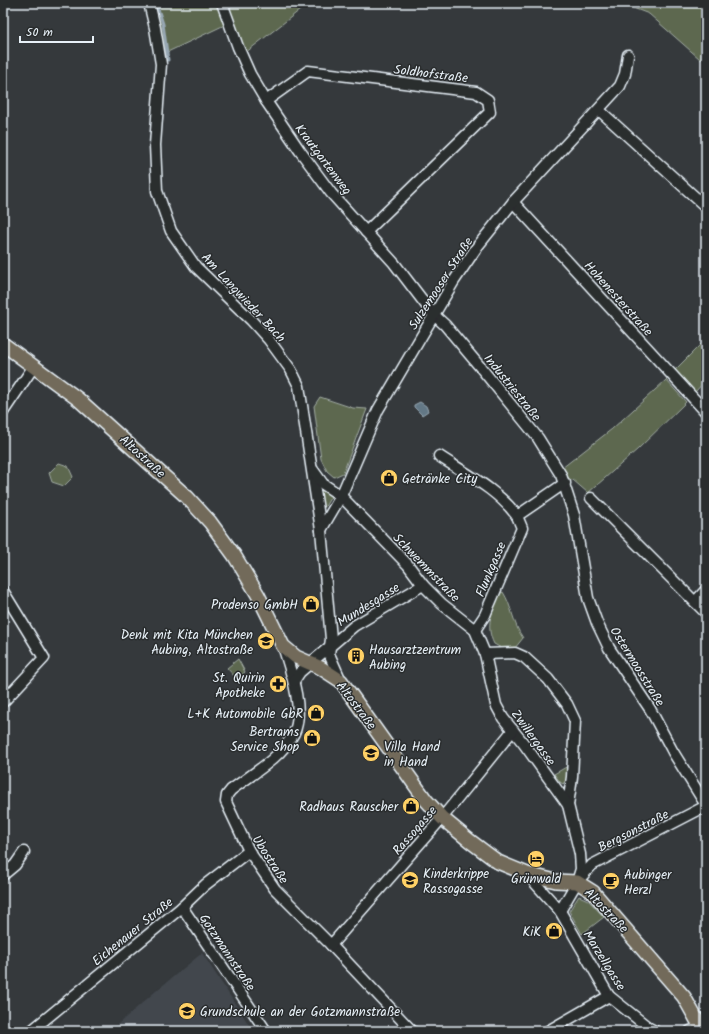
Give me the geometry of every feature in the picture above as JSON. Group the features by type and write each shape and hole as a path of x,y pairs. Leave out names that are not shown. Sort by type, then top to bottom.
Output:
{"main road":[{"name":"Altostraße","path":"3,344 78,399 162,473 210,522 234,555 258,595 283,646 290,654 321,668 341,681 425,799 442,818 498,862 527,874 556,881 577,882 593,892 640,944 684,997 698,1030"}],"street":[{"name":"Am Langwieder Bach","path":"148,3 155,28 161,64 155,145 157,191 171,231 196,267 251,320 269,340 291,370 298,386 321,530 331,639 331,660 341,681"},
{"name":"Krautgartenweg","path":"222,3 238,47 250,74 266,101 331,193 404,276 433,314"},
{"name":"Sulzemooser Straße","path":"321,530 341,496 378,410 433,314 477,247 514,202 620,86 625,74 628,55"},
{"name":"Soldhofstraße","path":"266,101 308,71 476,92 488,100 490,112 366,232"},
{"path":"598,110 706,207"},
{"name":"Hohenesterstraße","path":"514,202 706,412"},
{"name":"Industriestraße","path":"433,314 477,363 538,438 565,483"},
{"path":"3,412 34,366"},
{"path":"439,456 497,494 507,502 517,516 565,483"},
{"name":"Schwemmstraße","path":"312,469 323,484 341,496 408,565 423,585 442,604 475,630 485,654"},
{"name":"Ostermoosstraße","path":"565,483 574,515 588,598 597,623 609,648 650,709 673,752 706,806"},
{"path":"591,498 706,613"},
{"name":"Flunkgasse","path":"475,630 485,615 522,528 517,516"},
{"name":"Mundesgasse","path":"310,664 354,626 423,585"},
{"path":"695,602 706,590"},
{"path":"3,591 44,658 3,702"},
{"name":"Ubostraße","path":"283,646 294,681 298,720 294,733 280,752 227,795 226,802 249,851 275,889 331,944 412,1031"},
{"path":"485,654 500,652 515,653 524,657 548,679 567,704 575,721 568,806 580,854 581,869 577,882 560,911"},
{"name":"Zwillergasse","path":"485,654 496,705 503,718 568,806"},
{"path":"294,681 300,672 310,664"},
{"name":"Rassogasse","path":"331,944 442,818 513,730"},
{"name":"Bergsonstraße","path":"577,882 592,866 706,806"},
{"name":"Eichenauer Straße","path":"31,1031 182,908 205,885 249,851"},
{"path":"3,875 14,865 24,852"},
{"name":"Marzellgasse","path":"527,874 560,911 609,996 649,1028 655,1031"},
{"name":"Gotzmannstraße","path":"182,908 266,1031"},
{"path":"548,1031 609,996"}],"shaded area":[{"name":"Grundschule an der Gotzmannstraße","path":"202,953 253,1031 110,1031 156,991"}],"green space":[{"path":"143,3 309,3 245,53 233,21 157,57 148,15"},
{"path":"620,3 706,3 706,60 700,59 649,14"},
{"path":"706,339 706,380 695,392 674,371"},
{"path":"666,380 686,402 638,449 588,493 573,480 566,479 562,468 612,429"},
{"path":"320,397 353,408 367,409 343,473 334,477 327,471 321,459 314,406"},
{"path":"59,463 68,466 73,477 64,486 52,482 49,473"},
{"path":"322,488 332,495 324,508 321,508 319,491"},
{"path":"503,592 523,638 515,648 505,650 494,644 490,631 490,619 496,600 499,594"},
{"path":"238,659 245,672 237,679 227,668"},
{"path":"568,766 567,779 563,784 554,774"},
{"path":"579,896 588,900 604,917 582,934 569,911"}],"water":[{"path":"420,402 426,406 428,411 422,415 414,407 414,405"}],"waterway":[{"path":"156,3 163,24 168,60"}],"place":[{"name":"Getränke City","path":"389,478"},
{"name":"Prodenso GmbH","path":"311,604"},
{"name":"Denk mit Kita München Aubing, Altostraße","path":"266,641"},
{"name":"Hausarztzentrum Aubing","path":"356,656"},
{"name":"St. Quirin Apotheke","path":"278,684"},
{"name":"L+K Automobile GbR","path":"316,713"},
{"name":"Bertrams Service Shop","path":"312,738"},
{"name":"Villa Hand in Hand","path":"371,753"},
{"name":"Radhaus Rauscher","path":"411,806"},
{"name":"Grünwald","path":"536,859"},
{"name":"Kinderkrippe Rassogasse","path":"410,880"},
{"name":"Aubinger Herzl","path":"611,881"},
{"name":"KiK","path":"554,931"},
{"name":"Grundschule an der Gotzmannstraße","path":"187,1011"}]}
